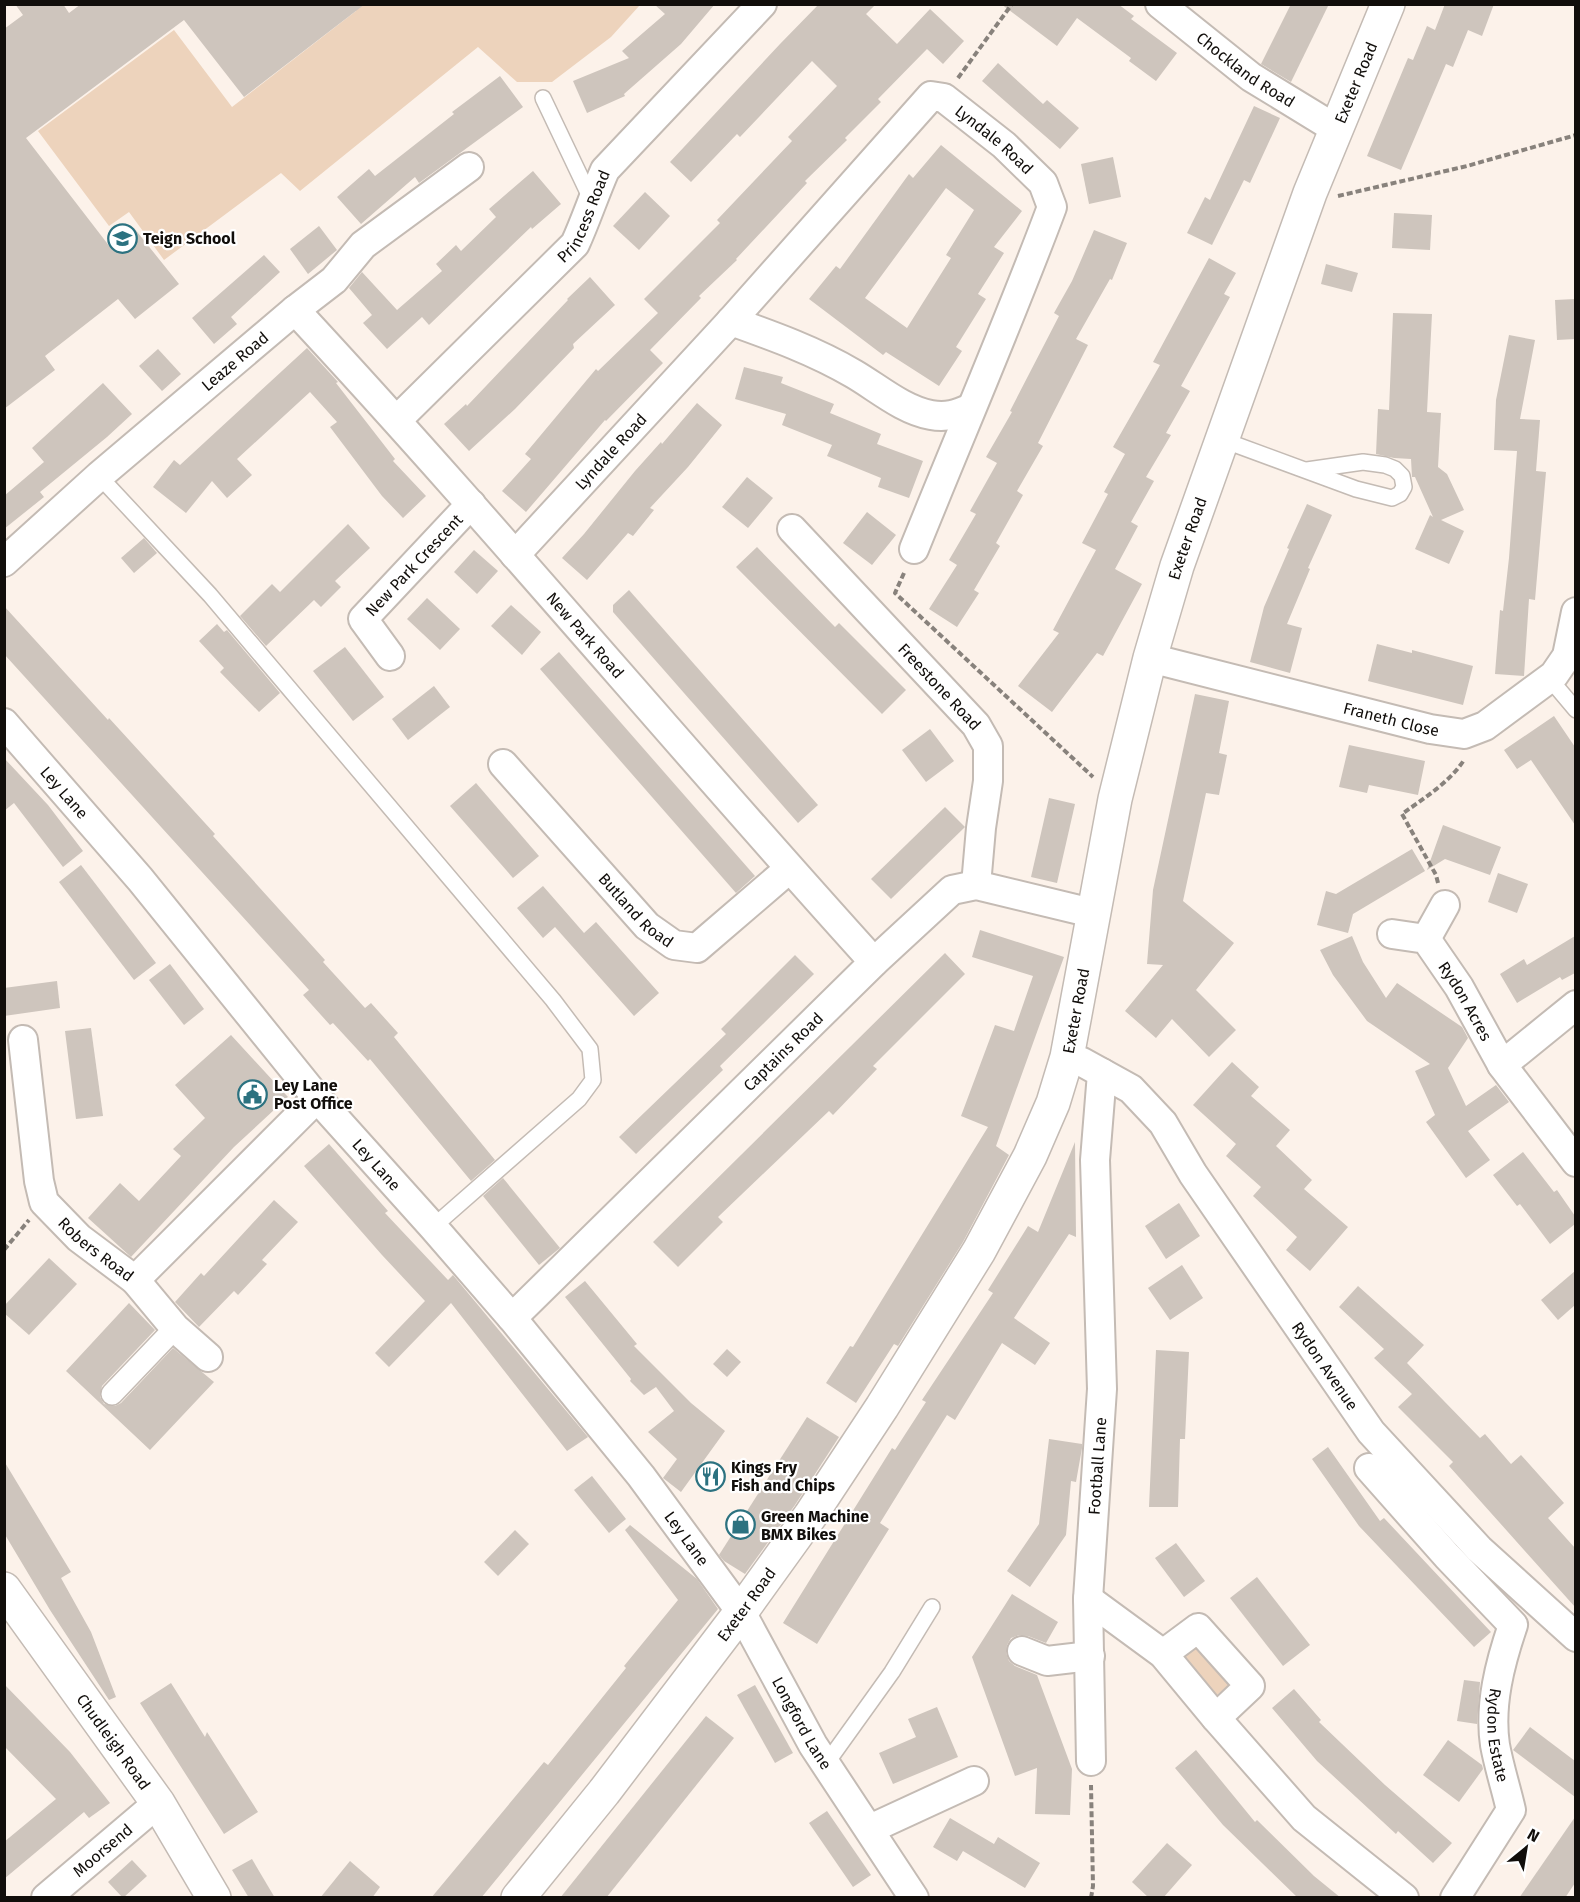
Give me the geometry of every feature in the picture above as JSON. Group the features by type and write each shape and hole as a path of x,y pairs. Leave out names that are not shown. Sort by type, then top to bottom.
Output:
{"main road":[{"name":"Exeter Road","path":"518,1898 604,1792 741,1612 810,1516 980,1251 1030,1156 1053,1103 1067,1057 1115,799 1150,658 1177,566 1307,203 1388,4"},
{"name":"Chudleigh Road","path":"4,1589 158,1803 214,1898"}],"street":[{"name":"Princess Road","path":"397,420 575,244 589,215 592,201 605,170 762,4"},
{"name":"Chockland Road","path":"1160,4 1251,77 1336,129"},
{"name":"Lyndale Road","path":"515,555 731,321 931,96 944,98 1004,145 1043,183 1052,207 1011,316 914,549"},
{"name":"Leaze Road","path":"4,562 99,476 295,310 334,280 363,245 469,167"},
{"name":"New Park Road","path":"295,310 397,420 874,962"},
{"path":"731,321 797,345 854,374 900,402 930,415 951,417 971,408"},
{"name":"New Park Crescent","path":"390,656 363,619 471,504"},
{"name":"Freestone Road","path":"792,529 976,725 988,746 988,781 976,885"},
{"name":"Franeth Close","path":"1150,658 1430,729 1464,734 1485,726 1554,675 1567,656 1575,612"},
{"name":"Ley Lane","path":"4,723 140,879 317,1098 434,1227 512,1318 641,1476 741,1612"},
{"name":"Butland Road","path":"503,764 648,926 674,945 697,948 789,868"},
{"path":"976,885 1092,913"},
{"name":"Captains Road","path":"512,1318 874,962 952,890 976,885"},
{"path":"1392,934 1426,939 1445,905"},
{"name":"Rydon Acres","path":"1426,939 1459,987 1502,1065 1575,1162"},
{"path":"1502,1065 1575,1005"},
{"name":"Robers Road","path":"23,1040 39,1181 45,1202 79,1238 135,1280 317,1098"},
{"path":"1067,1057 1102,1073"},
{"name":"Football Lane","path":"1091,1761 1088,1599 1102,1389 1095,1160 1102,1073"},
{"name":"Rydon Avenue","path":"1102,1073 1131,1089 1163,1123 1193,1173 1371,1432 1479,1549 1575,1637"},
{"path":"135,1280 175,1328 208,1357"},
{"path":"112,1395 175,1328"},
{"name":"Rydon Estate","path":"1369,1468 1513,1625 1503,1654 1493,1712 1495,1745 1511,1810 1455,1898"},
{"path":"1088,1599 1163,1654 1304,1818 1404,1898"},
{"name":"Longford Lane","path":"741,1612 813,1745 914,1898"},
{"path":"1163,1654 1198,1628 1250,1686 1216,1718"},
{"path":"1022,1651 1047,1661 1089,1656"},
{"path":"870,1829 974,1781"},
{"name":"Moorsend","path":"46,1898 158,1803"}],"lane":[{"path":"543,98 592,201"},
{"path":"1222,440 1356,489 1392,498 1400,494 1404,487 1402,476 1395,469 1385,465 1364,462 1308,470"},
{"path":"99,476 210,595 553,1000 590,1049 593,1080 579,1099 434,1227"},
{"path":"1549,678 1575,710"},
{"path":"826,1764 892,1672 932,1607"}],"path":[{"path":"944,98 1012,4"},
{"path":"1307,203 1467,166 1575,135"},
{"path":"914,549 895,593 1115,799"},
{"path":"1445,905 1436,874 1402,814 1432,792 1461,766 1485,726"},
{"path":"4,1250 45,1202"},
{"path":"1090,1898 1093,1887 1091,1761"}],"shaded area":[{"path":"351,5 640,5 611,37 552,82 517,82 478,47 300,191 281,173 164,260 129,212 109,226 38,131 174,30 232,107 356,11"},
{"path":"1202,1641 1235,1680 1217,1695 1184,1656"}],"building":[{"path":"15,4 63,4 69,13 81,4 365,4 244,97 184,20 26,138 110,247 134,228 179,284 135,319 118,299 45,356 55,370 4,409 4,29 23,15"},
{"path":"654,4 715,4 681,44 624,94 625,96 587,113 573,81 629,58 622,51 665,14"},
{"path":"819,4 876,4 866,14 897,44 930,9 964,41 943,64 927,49 878,99 881,102 845,138 847,140 805,181 807,183 737,260 699,296 701,298 650,350 663,363 605,420 526,512 502,491 531,459 525,454 596,369 598,371 658,313 644,299 720,223 717,220 792,141 788,137 837,86 812,61 740,137 737,134 691,182 670,162"},
{"path":"1001,4 1118,4 1134,16 1131,19 1177,53 1156,81 1129,61 1131,58 1077,18 1057,46"},
{"path":"1291,4 1329,4 1291,82 1261,64"},
{"path":"1445,4 1494,4 1482,36 1468,30 1453,67 1446,64 1401,170 1367,156 1408,58 1413,60 1427,26 1435,30"},
{"path":"998,63 1043,104 1047,100 1079,128 1060,149 982,81"},
{"path":"500,76 523,107 419,183 415,177 361,224 337,197 369,169 375,176 454,114 452,112"},
{"path":"1254,106 1280,118 1250,183 1244,180 1212,245 1187,233 1205,197 1210,200"},
{"path":"941,145 1022,211 994,247 1004,253 978,294 986,299 956,347 962,351 939,386 886,352 883,355 809,299 836,266 840,269 909,174 913,178","holes":["946,188 974,210 946,255 951,258 907,328 865,298"]},
{"path":"1113,157 1121,197 1089,204 1081,164"},
{"path":"533,171 561,204 532,229 531,227 429,325 422,317 387,349 363,323 372,315 349,288 362,272 397,310 442,271 436,264 456,245 461,251 496,217 489,209"},
{"path":"645,192 670,216 639,250 613,226"},
{"path":"1394,213 1432,215 1430,250 1392,248"},
{"path":"319,226 337,250 308,274 290,249"},
{"path":"1094,230 1127,243 1112,280 1110,279 1076,339 1088,345 1038,443 1043,446 1017,491 1023,495 996,543 1000,546 974,590 979,593 957,627 929,609 957,565 949,560 976,514 970,511 997,463 986,457 1012,412 1010,411 1059,316 1054,313 1072,281"},
{"path":"264,255 280,272 231,317 237,324 214,344 192,318"},
{"path":"1209,258 1236,273 1224,294 1230,297 1181,386 1190,391 1166,433 1171,435 1146,477 1154,481 1131,522 1138,526 1115,569 1142,584 1103,656 1097,653 1052,712 1018,686 1059,633 1053,630 1096,550 1082,543 1108,494 1104,492 1125,454 1113,447 1160,365 1153,362"},
{"path":"1326,264 1358,273 1352,292 1321,284"},
{"path":"590,277 615,305 573,344 574,348 515,409 469,451 444,424 466,404 467,406"},
{"path":"1575,299 1575,339 1557,340 1555,300"},
{"path":"1393,313 1432,314 1427,412 1441,413 1438,467 1447,474 1464,510 1441,520 1464,531 1449,564 1415,549 1430,515 1433,517 1415,477 1412,477 1411,459 1376,454 1378,409 1389,410"},
{"path":"1509,335 1535,340 1520,419 1540,420 1536,471 1546,472 1535,600 1529,599 1524,676 1495,674 1500,610 1503,611 1509,558 1517,451 1494,450 1496,400"},
{"path":"307,348 338,382 336,383 395,459 393,461 426,496 403,518 382,496 330,427 337,422 310,392 237,459 252,475 227,498 212,481 186,513 153,487 174,460 180,465"},
{"path":"158,349 181,374 162,391 139,366"},
{"path":"744,367 783,377 781,383 834,404 830,413 881,434 877,444 923,461 909,498 878,487 881,478 827,456 832,445 782,425 786,414 735,399"},
{"path":"103,383 132,414 40,492 44,497 4,529 4,496 44,462 32,448"},
{"path":"697,403 722,425 688,467 650,508 654,510 633,536 628,533 587,580 562,558 635,471"},
{"path":"747,477 773,498 748,528 722,507"},
{"path":"1307,504 1332,515 1308,568 1310,569 1287,624 1302,628 1290,673 1250,662 1264,607"},
{"path":"867,512 896,535 872,565 843,543"},
{"path":"348,524 370,548 335,581 341,587 321,607 314,600 266,646 240,616 272,584 280,592"},
{"path":"144,538 157,553 134,573 121,558"},
{"path":"757,547 835,627 839,623 906,690 882,714 736,567"},
{"path":"474,550 498,571 477,594 454,572"},
{"path":"629,590 818,805 798,823 613,612 613,605"},
{"path":"427,598 460,629 440,650 407,619"},
{"path":"511,605 541,632 522,655 491,626"},
{"path":"4,606 215,834 213,836 325,960 323,962 365,1008 371,1003 398,1033 394,1037 495,1160 471,1181 370,1059 368,1061 333,1023 330,1025 303,995 309,990 4,654"},
{"path":"217,624 224,632 227,630 280,693 259,712 220,672 224,668 199,641"},
{"path":"1377,644 1412,653 1412,650 1473,666 1463,705 1368,681"},
{"path":"345,647 384,697 353,721 313,671"},
{"path":"559,652 755,876 736,893 540,669"},
{"path":"434,686 450,707 408,740 392,719"},
{"path":"1195,694 1229,701 1219,753 1227,755 1219,795 1206,793 1183,901 1234,943 1196,990 1236,1030 1209,1057 1172,1019 1156,1038 1125,1011 1163,965 1147,964 1153,890"},
{"path":"1554,716 1575,747 1575,825 1531,760 1517,769 1504,750"},
{"path":"930,729 954,761 926,782 902,750"},
{"path":"1349,745 1425,761 1418,795 1369,785 1367,793 1339,787"},
{"path":"4,758 48,805 83,851 63,867 14,803 4,811"},
{"path":"476,783 539,856 513,878 450,806"},
{"path":"1049,798 1075,804 1057,883 1031,877"},
{"path":"945,807 965,827 891,899 871,879"},
{"path":"1443,825 1501,847 1490,875 1445,859 1427,870"},
{"path":"1412,849 1425,871 1353,914 1348,933 1317,925 1326,891 1336,894"},
{"path":"81,865 156,963 134,980 59,882"},
{"path":"1498,873 1528,884 1517,913 1488,902"},
{"path":"543,886 584,933 596,922 659,993 634,1016 555,927 543,938 517,908"},
{"path":"980,930 1064,957 996,1146 1009,1155 963,1242 898,1346 894,1344 856,1403 826,1383 850,1346 853,1347 988,1127 961,1116 995,1025 1014,1031 1033,976 972,957"},
{"path":"1352,936 1363,962 1386,998 1397,983 1462,1027 1468,1038 1448,1068 1466,1106 1496,1085 1509,1102 1468,1131 1490,1160 1466,1178 1426,1122 1435,1115 1415,1071 1430,1064 1367,1021 1333,975 1320,950"},
{"path":"1575,936 1575,973 1562,980 1560,977 1517,1003 1500,974 1524,959 1527,965"},
{"path":"945,953 965,974 873,1066 877,1069 833,1115 829,1111 718,1217 723,1222 678,1267 653,1242"},
{"path":"795,955 814,974 720,1066 723,1070 636,1154 619,1137 726,1034 721,1029"},
{"path":"170,964 204,1009 184,1025 149,980"},
{"path":"57,981 60,1008 4,1016 4,988"},
{"path":"91,1028 103,1116 76,1119 65,1031"},
{"path":"231,1035 288,1097 234,1147 131,1257 88,1218 120,1183 139,1201 181,1156 173,1149 205,1118 175,1085"},
{"path":"1232,1062 1259,1087 1251,1096 1290,1130 1276,1146 1312,1180 1304,1189 1348,1227 1310,1271 1286,1250 1297,1237 1253,1196 1261,1187 1226,1156 1236,1144 1193,1105"},
{"path":"1075,1142 1076,1237 1069,1234 1014,1318 1050,1343 1035,1365 1002,1343 955,1420 947,1415 880,1523 889,1529 817,1644 783,1623 892,1448 895,1450 926,1402 922,1400 993,1293 988,1290 1028,1226 1038,1232"},
{"path":"329,1144 388,1211 385,1213 448,1280 453,1275 588,1437 567,1451 451,1303 389,1367 375,1353 425,1301 304,1166"},
{"path":"1523,1152 1554,1192 1557,1190 1575,1216 1575,1224 1550,1244 1520,1204 1517,1206 1493,1175"},
{"path":"503,1178 560,1248 539,1265 483,1196"},
{"path":"274,1200 298,1222 262,1260 267,1264 238,1295 234,1291 199,1327 175,1302 201,1273 204,1276"},
{"path":"1179,1203 1200,1236 1166,1259 1145,1226"},
{"path":"49,1258 77,1284 29,1335 4,1313 4,1306"},
{"path":"1182,1265 1203,1298 1170,1320 1148,1288"},
{"path":"1575,1271 1575,1305 1558,1320 1541,1300"},
{"path":"585,1281 637,1344 634,1346 691,1403 725,1431 681,1492 663,1478 677,1459 648,1432 674,1411 656,1387 644,1395 630,1381 631,1379 565,1297"},
{"path":"1358,1286 1424,1345 1407,1363 1480,1438 1485,1434 1511,1464 1521,1455 1564,1503 1548,1518 1575,1548 1575,1607 1449,1466 1453,1462 1398,1407 1412,1394 1374,1358 1384,1349 1339,1307"},
{"path":"129,1303 155,1330 102,1386 100,1397 104,1404 115,1406 121,1403 173,1348 214,1382 150,1450 66,1371"},
{"path":"727,1349 741,1362 727,1377 713,1364"},
{"path":"1156,1350 1189,1352 1185,1439 1180,1439 1178,1507 1149,1507"},
{"path":"807,1417 839,1437 795,1505 745,1574 724,1561 719,1555"},
{"path":"1049,1439 1082,1444 1082,1448 1076,1482 1071,1481 1066,1535 1030,1587 1007,1571 1039,1524"},
{"path":"1328,1447 1380,1521 1384,1518 1491,1632 1474,1647 1359,1526 1312,1459"},
{"path":"4,1461 71,1572 61,1578 91,1632 116,1697 109,1700 50,1610 4,1533"},
{"path":"592,1476 626,1519 609,1533 574,1490"},
{"path":"630,1525 697,1579 718,1609 481,1898 431,1898 544,1762 548,1765 678,1600 625,1530"},
{"path":"515,1530 529,1544 498,1576 484,1562"},
{"path":"1176,1543 1205,1581 1184,1597 1155,1558"},
{"path":"1257,1577 1310,1645 1283,1666 1230,1598"},
{"path":"1012,1594 1058,1622 1046,1643 1019,1635 1011,1638 1006,1653 1009,1661 1015,1666 1037,1675 1072,1769 1070,1815 1035,1814 1037,1768 1015,1776 972,1657"},
{"path":"1464,1680 1480,1682 1477,1724 1457,1721"},
{"path":"171,1683 205,1737 207,1732 258,1812 224,1834 140,1703"},
{"path":"4,1684 70,1752 110,1803 89,1818 84,1812 4,1879 4,1842 56,1799 4,1746"},
{"path":"755,1685 793,1753 775,1763 737,1695"},
{"path":"1294,1689 1321,1720 1319,1722 1385,1785 1452,1843 1433,1863 1398,1831 1396,1834 1317,1761 1272,1708"},
{"path":"937,1707 958,1757 893,1784 879,1753 916,1737 908,1719"},
{"path":"706,1716 734,1738 606,1898 560,1898"},
{"path":"1530,1727 1575,1761 1575,1797 1513,1750"},
{"path":"1448,1740 1482,1765 1483,1769 1459,1802 1423,1775"},
{"path":"1196,1750 1255,1822 1257,1820 1314,1876 1341,1898 1298,1898 1223,1825 1175,1768"},
{"path":"827,1811 871,1875 853,1887 809,1823"},
{"path":"1575,1817 1575,1883 1565,1898 1519,1898"},
{"path":"950,1818 994,1844 998,1837 1040,1863 1025,1888 963,1851 957,1861 933,1847"},
{"path":"1167,1843 1192,1865 1163,1898 1149,1898 1132,1882"},
{"path":"252,1859 275,1898 249,1898 232,1870"},
{"path":"132,1860 147,1876 123,1898 108,1882"},
{"path":"350,1861 380,1887 372,1898 320,1898"}],"place":[{"name":"Teign School","path":"122,238"},
{"name":"Ley Lane Post Office","path":"253,1094"},
{"name":"Kings Fry Fish and Chips","path":"710,1476"},
{"name":"Green Machine BMX Bikes","path":"740,1525"}]}
